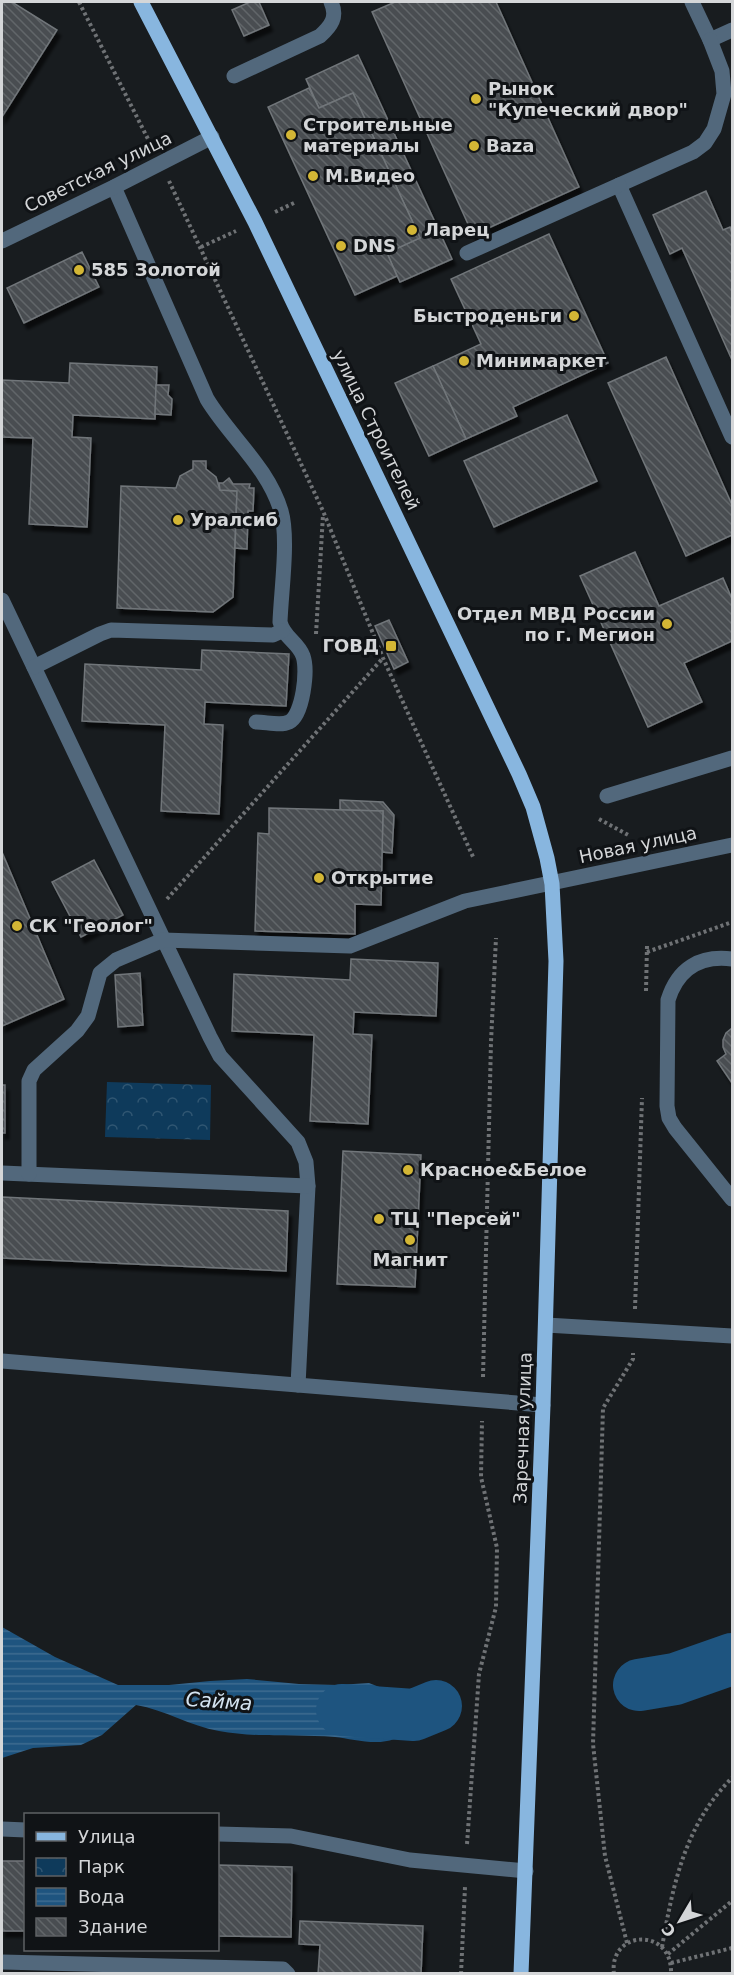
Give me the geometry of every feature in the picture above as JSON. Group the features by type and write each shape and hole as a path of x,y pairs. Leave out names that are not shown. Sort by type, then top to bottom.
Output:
{"main road":[{"name":"улица Строителей","path":"141,2 212,136 519,774 543,838 552,884"},
{"name":"Заречная улица","path":"521,1974 546,1325 556,961 552,884"}],"street":[{"path":"234,76 320,36 330,27 334,18 331,2"},
{"path":"467,253 693,152 705,143 714,129 724,94 722,71 692,2"},
{"path":"710,40 732,30"},
{"name":"Советская улица","path":"2,241 212,136"},
{"path":"619,185 732,437"},
{"path":"114,187 207,399 217,416 267,480 281,510 284,532 280,622 282,631 300,649 305,664 301,708 297,716 285,723 256,722"},
{"path":"2,604 220,1056 298,1142 306,1162 308,1186 298,1384"},
{"path":"34,667 111,630 273,635 282,631"},
{"path":"607,796 732,758"},
{"name":"Новая улица","path":"163,940 350,946 465,902 732,845"},
{"path":"28,1174 29,1081 34,1070 77,1031 88,1016 100,973 107,966 163,940"},
{"path":"732,958 708,958 697,962 675,981 671,990 668,1000 667,1106 669,1118 675,1128 732,1199"},
{"path":"2,1173 308,1186"},
{"path":"546,1325 732,1336"},
{"path":"2,1361 298,1384 483,1402 543,1405"},
{"path":"2,1829 24,1830"},
{"path":"219,1834 291,1836 410,1860 526,1871"},
{"path":"2,1962 283,1969 288,1974"}],"path":[{"path":"79,2 160,163 323,512 383,658 474,859"},
{"path":"316,643 323,512"},
{"path":"152,916 383,658"},
{"path":"311,739 312,727"},
{"path":"599,819 630,836"},
{"path":"647,952 732,922"},
{"path":"461,1974 479,1674 496,1607 497,1548 481,1477 490,1088 496,938"},
{"path":"645,1000 647,946"},
{"path":"627,1943 605,1856 593,1744 603,1408 633,1359 642,1094"},
{"path":"662,1947 670,1905 685,1849 711,1801 732,1778"},
{"path":"668,1954 732,1901"},
{"path":"614,1974 615,1958 627,1943 645,1939 654,1941 668,1954 671,1963 670,1974"},
{"path":"671,1963 732,1948"}],"green space":[{"path":"107,1082 211,1085 210,1140 105,1137"}],"water":[{"path":"2,1627 55,1657 118,1685 169,1685 247,1679 299,1684 369,1683 400,1695 410,1706 414,1715 407,1729 398,1737 387,1741 372,1742 335,1737 219,1731 136,1705 102,1735 81,1745 33,1748 2,1758"}],"building":[{"path":"2,2 12,2 57,30 2,117"},
{"path":"250,2 259,2 269,25 244,36 232,10"},
{"name":"Рынок \"Купеческий двор\"","path":"395,2 496,2 579,187 473,235 372,12"},
{"path":"358,55 452,259 400,282 387,253 420,238 353,93 319,108 306,79"},
{"path":"309,88 319,108 353,93 420,238 387,253 397,276 355,295 268,107"},
{"path":"706,191 723,230 730,227 732,233 732,360 682,248 670,254 653,215"},
{"path":"549,234 608,363 513,407 517,416 466,439 433,366 481,344 451,279"},
{"path":"82,252 99,287 24,323 7,288"},
{"path":"666,357 732,505 732,535 686,556 608,383"},
{"path":"70,363 157,367 155,419 73,415 72,437 91,438 87,527 29,524 33,438 2,437 2,380 69,383"},
{"path":"433,366 466,439 429,456 395,383"},
{"path":"156,385 169,385 168,395 172,399 171,415 155,414"},
{"path":"567,415 597,481 494,527 464,461"},
{"name":"Уралсиб","path":"193,461 206,461 206,469 216,477 220,490 237,491 233,597 213,612 117,608 121,486 176,488 180,476 193,469"},
{"path":"229,478 233,484 250,484 249,488 254,488 253,511 248,511 247,549 235,548 237,491 220,490 219,483"},
{"name":"Отдел МВД России по г. Мегион","path":"635,552 659,606 723,578 732,599 732,641 684,663 702,702 648,727 580,576"},
{"path":"389,620 408,662 394,669 375,626"},
{"path":"202,650 289,654 286,706 205,702 204,724 223,725 219,814 161,811 165,725 82,721 85,664 201,670"},
{"path":"340,800 383,802 394,815 392,853 382,852 383,811 340,810"},
{"name":"Открытие","path":"269,808 383,811 381,905 355,904 355,934 255,931 258,833 269,834"},
{"name":"СК \"Геолог\"","path":"2,852 64,999 2,1026"},
{"path":"94,860 123,915 81,937 52,882"},
{"path":"351,959 438,963 436,1016 354,1012 353,1034 372,1035 368,1124 310,1121 314,1035 232,1031 234,974 350,980"},
{"path":"140,973 143,1025 118,1027 115,975"},
{"path":"732,1028 732,1083 717,1061 726,1054 723,1040"},
{"path":"2,1085 5,1085 5,1133 2,1133"},
{"name":"ТЦ \"Персей\"","path":"343,1151 421,1155 415,1287 337,1284"},
{"path":"2,1197 288,1211 286,1271 2,1258"},
{"path":"2,1861 24,1861 24,1931 2,1931"},
{"path":"219,1865 292,1867 291,1937 219,1936"},
{"path":"300,1921 423,1926 421,1974 318,1974 320,1945 299,1944"}],"waterway":[{"name":"Сайма","path":"639,1685 675,1679 732,1659"},
{"name":"Сайма","path":"342,1710 414,1715 436,1706"}],"place":[{"name":"Рынок \"Купеческий двор\"","path":"476,99"},
{"name":"Строительные материалы","path":"291,135"},
{"name":"Baza","path":"474,146"},
{"name":"М.Видео","path":"313,176"},
{"name":"Ларец","path":"412,230"},
{"name":"DNS","path":"341,246"},
{"name":"585 Золотой","path":"79,270"},
{"name":"Быстроденьги","path":"574,316"},
{"name":"Минимаркет","path":"464,361"},
{"name":"Уралсиб","path":"178,520"},
{"name":"Отдел МВД России по г. Мегион","path":"667,624"},
{"name":"ГОВД","path":"391,646"},
{"name":"Открытие","path":"319,878"},
{"name":"СК \"Геолог\"","path":"17,926"},
{"name":"Красное&Белое","path":"408,1170"},
{"name":"ТЦ \"Персей\"","path":"379,1219"},
{"name":"Магнит","path":"410,1240"}]}
